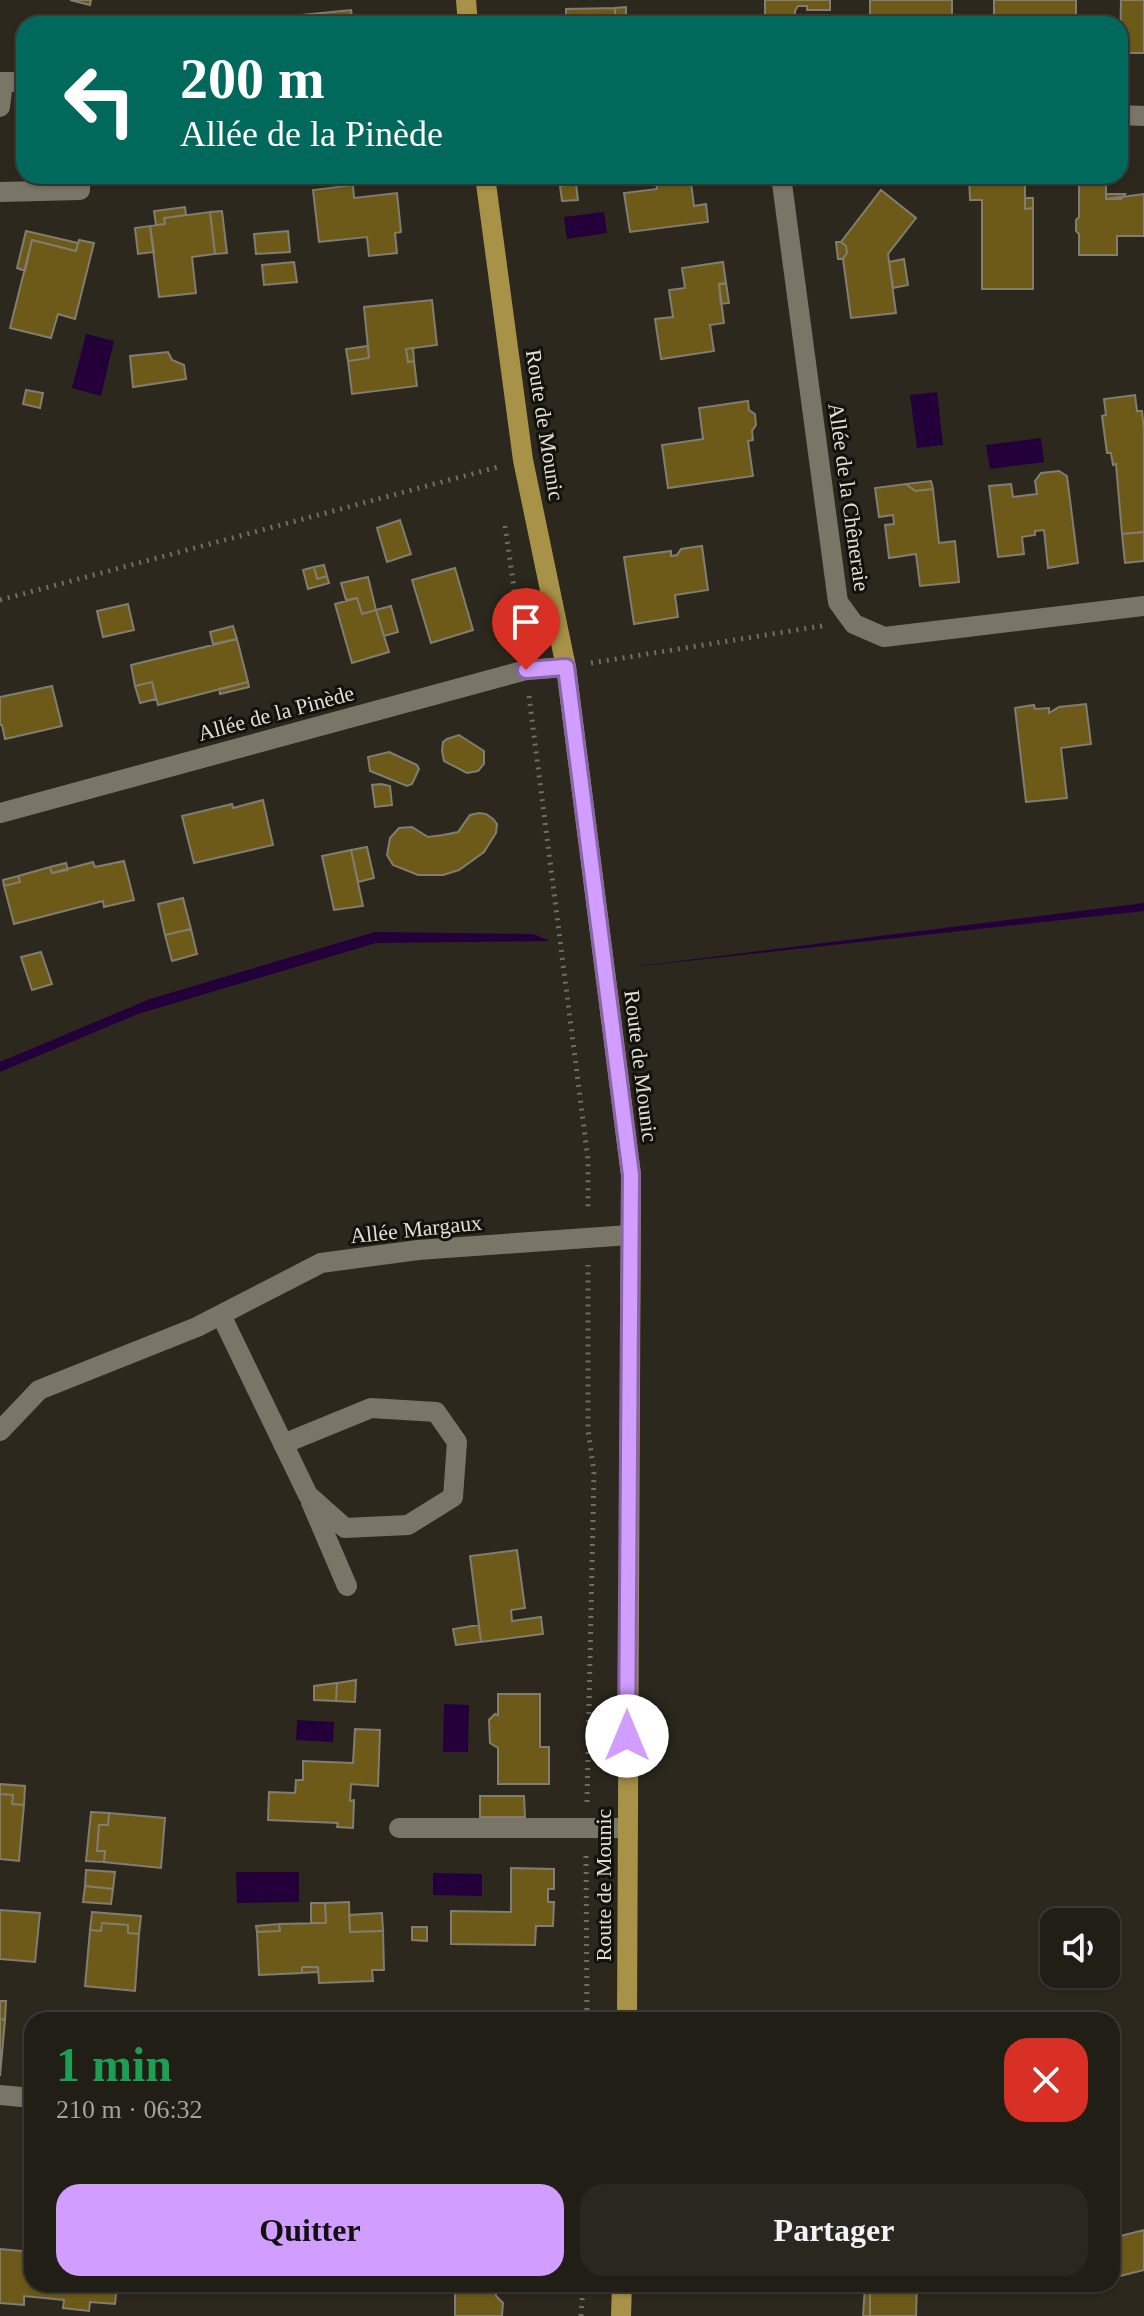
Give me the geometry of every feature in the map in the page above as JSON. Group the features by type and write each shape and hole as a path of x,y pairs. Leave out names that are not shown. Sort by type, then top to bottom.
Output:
{"main road":[{"name":"Route de Mounic","path":"486,184 523,460 566,667 631,1175 627,2012"},
{"path":"621,2316 622,2292"}],"street":[{"path":"0,107 9,82"},
{"path":"0,192 80,190 80,184"},
{"name":"Allée de la Chêneraie","path":"782,184 838,602 854,624 884,637 1144,606"},
{"name":"Allée de la Pinède","path":"0,813 526,670 566,667"},
{"name":"Allée Margaux","path":"0,1431 39,1390 197,1327 321,1263 418,1250 629,1235"},
{"path":"221,1315 308,1495 347,1586"},
{"path":"283,1444 371,1408 436,1412 457,1442 453,1497 408,1525 345,1528 308,1495"},
{"path":"399,1828 626,1828"},
{"path":"0,2095 24,2097"}],"path":[{"path":"0,600 523,460"},
{"path":"497,467 499,482"},
{"path":"503,514 526,670 588,1160 588,1430 594,1472 586,1828 587,2012"},
{"path":"566,667 822,626 838,602"},
{"path":"581,2316 582,2292"}],"shaded area":[{"path":"604,212 607,233 567,239 564,217"},
{"path":"86,334 114,341 101,396 72,388"},
{"path":"937,392 943,445 917,448 910,395"},
{"path":"1041,438 1044,462 990,469 986,445"},
{"path":"1144,903 1144,911 623,968"},
{"path":"375,932 533,934 550,941 376,943 138,1014 0,1072 0,1062 150,999"},
{"path":"444,1704 469,1705 468,1752 443,1752"},
{"path":"297,1720 334,1722 333,1742 296,1740"},
{"path":"236,1872 299,1872 299,1902 237,1903"},
{"path":"433,1873 482,1874 482,1896 433,1895"}],"building":[{"path":"70,0 91,0 90,5"},
{"path":"765,0 830,0 830,10 807,10 807,6 798,6 795,16 765,16"},
{"path":"870,0 952,0 952,16 870,16"},
{"path":"994,0 1076,0 1076,16 994,16"},
{"path":"1121,0 1144,0 1144,53 1128,53 1128,16 1121,16"},
{"path":"626,7 626,16 615,16 615,8"},
{"path":"615,8 615,16 566,16 566,9"},
{"path":"351,10 352,16 302,16"},
{"path":"576,184 578,200 562,201 560,186"},
{"path":"656,184 691,184 694,206 706,204 708,222 630,232 624,193 657,189"},
{"path":"969,184 1025,184 1025,209 1033,208 1033,289 982,289 982,200 970,200"},
{"path":"1079,184 1106,184 1106,199 1144,194 1144,236 1117,236 1117,255 1079,255 1076,220 1079,217"},
{"path":"353,185 354,198 397,193 401,232 395,233 397,253 369,256 367,237 319,242 313,190"},
{"path":"881,190 916,218 888,254 896,313 851,318 843,259 847,253 846,246 841,242"},
{"path":"1106,194 1125,194 1121,199 1106,199"},
{"path":"1025,198 1033,198 1033,208 1025,209"},
{"path":"185,207 186,215 164,218 165,224 156,225 154,211"},
{"path":"222,211 227,253 215,254 210,212"},
{"path":"210,212 215,254 192,257 196,293 159,297 150,226 165,224 164,218"},
{"path":"150,226 154,252 138,254 135,228"},
{"path":"26,231 78,243 76,251 32,240 25,271 17,268"},
{"path":"288,231 290,252 256,254 254,234"},
{"path":"32,240 76,251 79,240 94,243 75,319 58,314 51,338 10,328"},
{"path":"836,242 846,246 847,253 843,259 838,259"},
{"path":"904,259 908,285 893,288 889,262"},
{"path":"294,262 297,282 264,285 262,265"},
{"path":"723,262 726,283 719,284 724,323 710,325 714,351 661,359 655,319 673,317 669,290 685,288 682,268"},
{"path":"726,283 729,303 721,304 719,284"},
{"path":"432,300 437,345 406,349 408,362 414,361 417,386 352,394 348,361 369,358 364,307"},
{"path":"368,346 369,358 348,361 346,349"},
{"path":"413,348 414,361 408,362 406,349"},
{"path":"168,352 172,360 184,365 186,379 133,387 130,356"},
{"path":"26,390 43,393 40,408 23,404"},
{"path":"1135,395 1137,411 1142,411 1144,430 1144,532 1122,534 1116,464 1113,465 1111,453 1107,453 1102,416 1106,415 1104,399"},
{"path":"748,401 749,410 755,414 756,425 752,431 753,440 748,441 753,476 668,488 662,445 703,439 699,408"},
{"path":"1059,471 1067,476 1078,563 1048,568 1044,530 1022,537 1024,554 998,557 989,486 1011,484 1013,497 1037,494 1035,481 1041,473"},
{"path":"931,481 933,489 915,491 906,484"},
{"path":"906,484 915,491 933,489 939,543 955,541 959,582 920,586 916,554 889,558 885,525 894,524 893,515 879,517 875,488"},
{"path":"400,520 411,554 387,562 377,528"},
{"path":"1144,532 1144,561 1125,563 1122,534"},
{"path":"702,546 708,590 675,595 678,617 634,624 624,557 671,551 671,556 677,555 681,549"},
{"path":"324,565 327,576 317,579 314,567"},
{"path":"314,567 317,579 327,576 329,583 308,589 303,570"},
{"path":"455,568 473,630 431,643 412,580"},
{"path":"368,577 376,610 362,614 357,598 346,600 341,583"},
{"path":"357,598 362,614 376,610 389,652 352,663 335,604"},
{"path":"128,604 134,630 103,637 97,611"},
{"path":"391,606 398,632 384,636 376,610"},
{"path":"233,626 237,639 213,644 210,632"},
{"path":"237,639 248,682 158,705 152,682 135,686 131,665"},
{"path":"152,682 156,699 140,703 135,686"},
{"path":"248,682 249,687 220,694 219,689"},
{"path":"52,686 62,726 5,739 0,725 0,697"},
{"path":"1086,704 1091,744 1061,748 1067,798 1026,802 1015,708 1034,705 1035,709 1049,708 1049,713 1059,707"},
{"path":"459,735 484,751 484,764 478,771 467,773 444,761 443,742"},
{"path":"389,752 417,765 419,769 412,784 407,786 370,771 368,757"},
{"path":"372,785 390,786 392,805 375,807"},
{"path":"263,800 273,845 194,863 182,816"},
{"path":"479,813 493,819 497,824 496,833 484,852 459,870 443,875 418,875 393,865 387,855 390,838 399,828 412,827 428,837 443,835 458,832 470,815"},
{"path":"367,847 374,878 358,882 351,850"},
{"path":"351,850 363,906 334,910 322,856"},
{"path":"124,861 134,900 104,907 103,901 14,924 4,886 20,882 18,876 50,867 52,873 93,862 95,867"},
{"path":"66,863 68,870 52,873 50,867"},
{"path":"18,876 20,882 4,886 3,880"},
{"path":"183,898 191,929 165,935 158,904"},
{"path":"191,929 197,954 172,961 165,935"},
{"path":"41,952 52,984 32,990 21,957"},
{"path":"517,1550 525,1608 511,1610 512,1621 541,1617 543,1634 481,1642 470,1556"},
{"path":"479,1625 481,1642 456,1645 453,1629"},
{"path":"356,1680 355,1702 336,1701 337,1683"},
{"path":"337,1683 336,1701 314,1700 314,1686"},
{"path":"498,1694 540,1694 540,1747 549,1747 549,1784 498,1784 498,1748 490,1743 489,1720 498,1715"},
{"path":"355,1729 380,1730 378,1786 351,1784 353,1828 337,1827 338,1823 268,1820 269,1792 295,1793 296,1780 303,1780 303,1761 353,1763"},
{"path":"0,1784 25,1786 24,1805 12,1804 13,1795 0,1794"},
{"path":"0,1794 13,1795 12,1804 24,1805 19,1861 0,1859"},
{"path":"480,1796 524,1796 525,1817 480,1817"},
{"path":"91,1812 109,1813 108,1825 99,1825 97,1851 105,1851 104,1862 86,1861"},
{"path":"109,1813 165,1818 161,1868 104,1862 105,1851 97,1851 99,1825 108,1825"},
{"path":"511,1868 554,1869 554,1889 548,1889 548,1902 554,1902 553,1926 536,1926 535,1945 451,1944 451,1911 511,1912"},
{"path":"86,1870 115,1872 113,1889 85,1886"},
{"path":"85,1886 113,1889 111,1904 83,1902"},
{"path":"349,1902 350,1932 383,1931 384,1970 372,1970 373,1981 319,1983 318,1967 302,1967 302,1973 259,1975 257,1932 280,1931 279,1924 326,1923 325,1903"},
{"path":"311,1903 325,1903 326,1923 311,1923"},
{"path":"0,1910 40,1913 35,1962 0,1959"},
{"path":"92,1912 141,1916 139,1934 128,1933 128,1925 102,1923 101,1931 90,1930"},
{"path":"382,1913 383,1931 350,1932 349,1915"},
{"path":"102,1923 128,1925 128,1933 139,1934 135,1991 85,1986 90,1930 101,1931"},
{"path":"279,1924 280,1931 257,1932 256,1926"},
{"path":"412,1927 427,1927 427,1941 412,1940"},
{"path":"302,1967 318,1967 318,1972 302,1973"},
{"path":"0,2001 6,2001 5,2020 0,2019"},
{"path":"0,2019 5,2020 0,2076"},
{"path":"1144,2230 1144,2270 1120,2276 1120,2236"},
{"path":"0,2249 24,2251 24,2292 116,2292 115,2304 90,2302 89,2311 63,2308 64,2300 24,2296 24,2305 0,2303"},
{"path":"455,2292 496,2292 503,2303 502,2316 455,2316"},
{"path":"865,2292 870,2292 870,2316 863,2316"},
{"path":"870,2292 917,2292 916,2316 870,2316"}],"route":[{"path":"526,670 566,667 631,1175 627,1736"}]}
